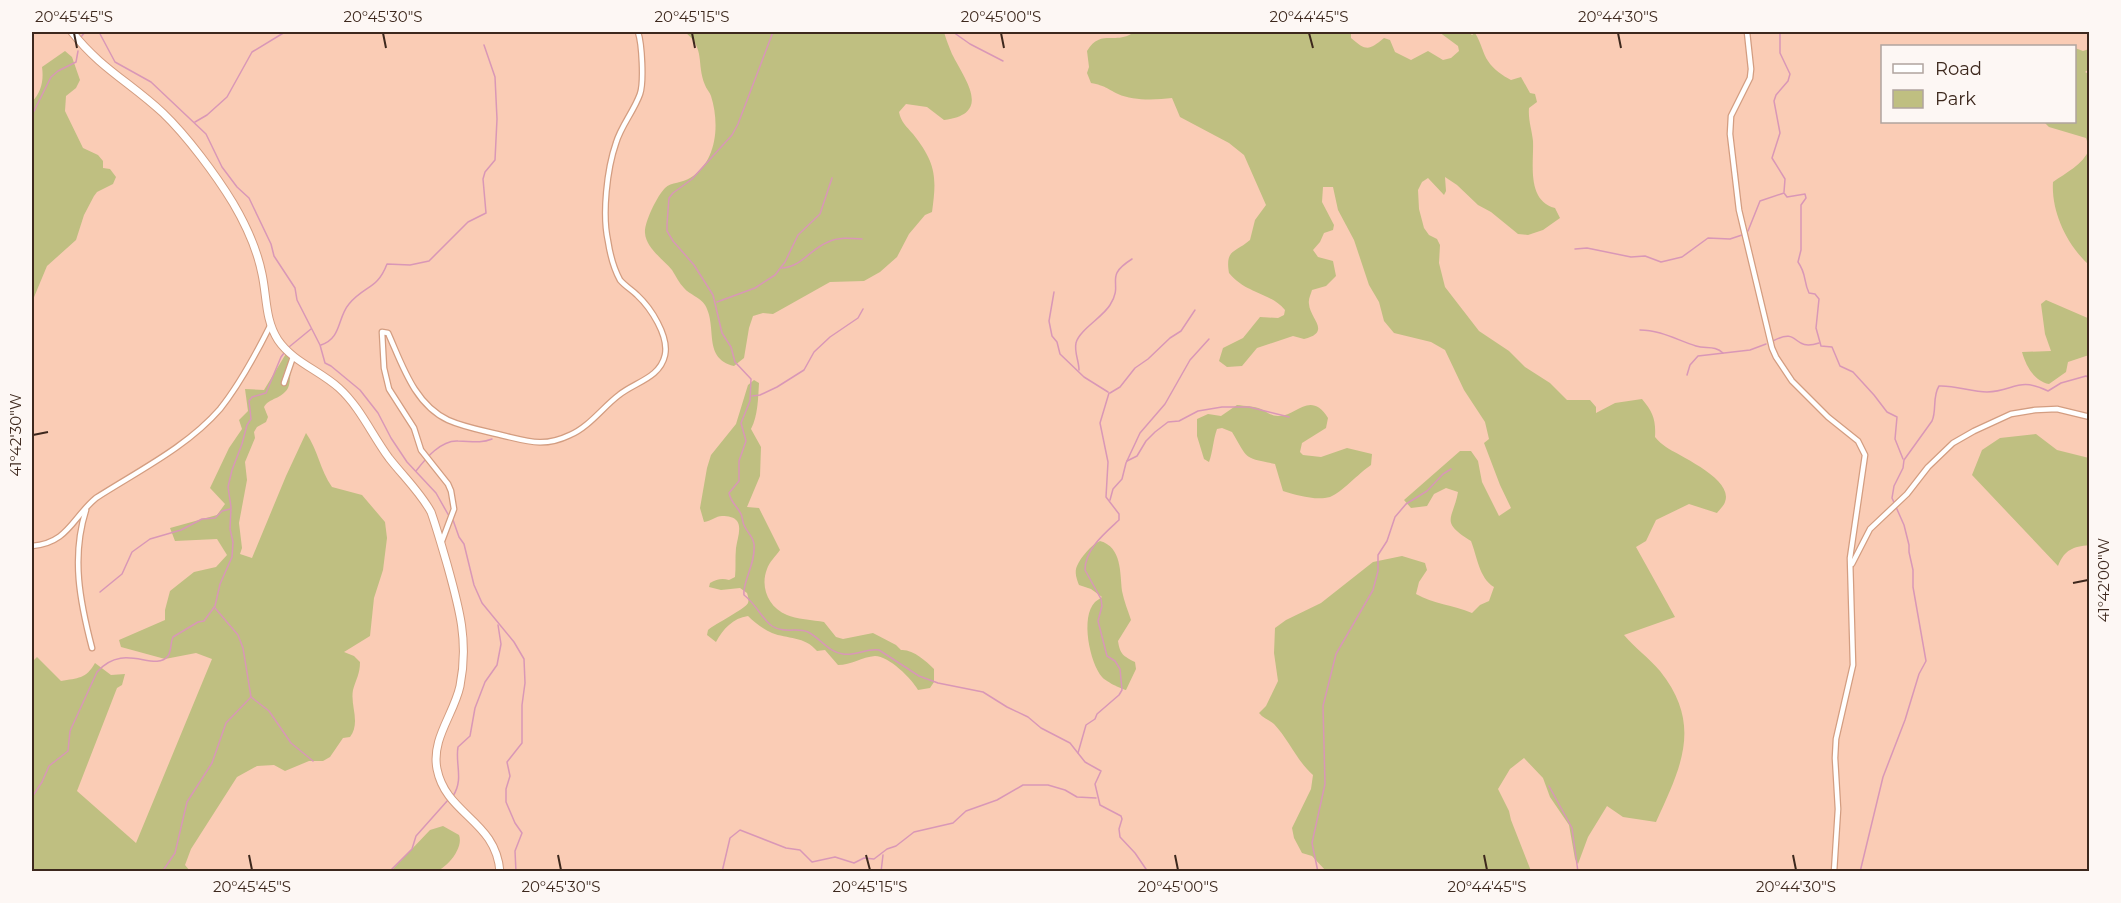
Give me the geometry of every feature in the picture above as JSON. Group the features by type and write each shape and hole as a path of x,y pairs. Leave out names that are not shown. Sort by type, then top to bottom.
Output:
{"street":[{"path":"72,32 95,59 168,119 217,180 248,230 258,255 270,326 279,340 293,357 340,389 359,411 388,456 425,502 435,523 461,613 464,644 459,687 439,738 436,769 449,797 491,840 497,852 500,872"},
{"path":"441,544 454,509 451,491 448,484 420,450 414,428 389,389 384,368 382,332 388,333 404,370 417,392 441,416 460,425 537,444 570,436 584,428 607,404 653,374 662,363 666,353 661,333 649,309 620,279 608,241 605,222 610,168 616,142 640,94 641,44 638,32"},
{"path":"1747,32 1750,78 1735,107 1730,124 1739,210 1768,333 1776,357 1792,381 1828,417 1858,441 1865,455 1850,567 1854,655 1834,758 1838,809 1834,872"},
{"path":"32,546 48,543 62,535 69,530 88,504 199,430 213,416 241,377 270,326"},
{"path":"284,383 293,357"},
{"path":"1850,567 1870,529 1907,494 1928,467 1953,443 1997,420 2019,413 2057,409 2090,417"},
{"path":"88,504 78,542 78,577 82,609 92,648"}],"green space":[{"path":"685,32 944,32 971,94 968,111 959,117 944,120 927,107 906,104 899,112 902,121 921,144 930,162 934,189 932,212 925,215 909,234 897,257 880,272 864,281 830,282 773,314 763,313 753,316 744,358 734,366 724,362 714,349 711,323 705,305 682,286 672,270 648,244 645,233 649,216 662,192 668,186 687,180 699,171 706,162 714,142 714,107 702,77 696,44"},
{"path":"1131,32 1351,32 1351,38 1361,46 1368,48 1384,38 1390,40 1395,52 1411,60 1428,51 1443,60 1451,58 1459,51 1458,46 1439,32 1468,32 1472,35 1475,33 1486,58 1493,67 1511,80 1521,77 1530,93 1535,94 1537,102 1529,108 1534,180 1539,197 1546,204 1555,208 1560,218 1543,230 1528,235 1518,234 1445,177 1444,195 1428,178 1422,182 1418,190 1419,209 1424,228 1429,235 1437,239 1440,245 1439,263 1445,287 1479,331 1509,351 1525,367 1550,383 1567,400 1590,400 1596,407 1596,413 1615,403 1642,399 1653,416 1655,437 1666,447 1704,469 1714,477 1726,493 1724,503 1717,513 1689,504 1656,520 1646,541 1636,547 1675,617 1624,635 1660,671 1673,691 1681,710 1684,728 1684,746 1680,764 1656,822 1623,817 1607,806 1588,837 1578,864 1569,825 1550,797 1543,778 1524,758 1510,769 1498,789 1509,811 1531,871 1326,871 1312,856 1302,853 1294,838 1292,828 1311,789 1313,775 1274,724 1259,713 1266,706 1278,681 1274,653 1275,628 1321,603 1373,562 1402,556 1425,563 1427,570 1419,582 1416,594 1472,613 1480,605 1489,601 1494,587 1485,578 1479,566 1471,541 1452,524 1451,515 1458,492 1446,488 1434,494 1427,506 1411,508 1404,500 1460,451 1471,451 1478,461 1482,482 1499,516 1511,508 1484,443 1489,439 1485,422 1464,390 1445,350 1431,342 1394,333 1384,321 1379,302 1369,285 1354,240 1338,210 1333,187 1323,187 1322,202 1334,225 1333,230 1324,233 1313,250 1318,257 1333,261 1336,276 1326,286 1312,290 1309,298 1310,310 1317,324 1317,333 1304,339 1293,336 1257,348 1242,366 1227,367 1219,361 1223,348 1243,338 1260,317 1278,318 1284,315 1285,310 1279,304 1243,285 1229,273 1230,255 1250,240 1255,220 1266,205 1244,155 1229,143 1180,117 1172,98 1131,98 1091,83 1087,73 1089,67 1087,51 1092,44 1097,40 1125,37"},
{"path":"2076,48 2083,51 2089,49 2089,69 2085,72 2089,74 2089,147 2086,138 2049,127 2045,123 2076,123"},
{"path":"65,51 72,57 80,80 76,88 66,96 65,111 83,148 98,155 103,161 103,168 110,169 116,177 113,184 94,196 84,215 76,240 47,266 32,302 32,102 41,86 42,67"},
{"path":"2089,150 2090,265 2067,238 2058,216 2053,193 2053,182 2078,164"},
{"path":"2046,300 2090,319 2089,355 2068,362 2066,372 2049,384 2039,380 2031,372 2022,352 2051,351 2045,334 2041,304"},
{"path":"287,352 292,358 289,386 285,392 264,407 268,417 266,422 257,427 254,432 255,438 245,462 247,480 239,523 242,548 240,554 252,558 306,433 332,487 362,495 385,522 387,538 383,570 374,598 370,636 344,652 354,656 360,662 353,690 355,726 353,731 350,737 343,738 330,757 323,761 309,761 285,771 274,765 257,766 237,777 191,849 185,865 190,871 32,872 32,662 37,657 61,681 85,675 95,663 111,675 125,674 122,685 117,688 77,791 136,843 212,659 196,653 165,659 121,647 119,640 165,620 170,591 194,572 216,567 227,555 217,539 175,541 170,528 217,515 225,504 210,488 229,448 242,429 239,420 248,411 245,389 264,390"},
{"path":"754,380 759,383 756,413 751,429 761,447 760,476 747,507 759,508 780,550 769,564 765,576 765,589 770,602 790,616 824,622 836,637 843,639 873,633 901,650 915,653 934,669 934,682 930,688 918,690 900,669 881,657 875,656 838,665 825,650 817,651 801,640 772,633 748,616 729,625 716,642 707,635 708,630 746,606 748,602 747,593 740,588 721,590 709,587 710,583 715,581 735,577 739,527 738,522 730,517 720,516 704,522 700,508 711,455 736,424 748,385"},
{"path":"1237,405 1258,408 1278,416 1309,405 1315,406 1328,418 1326,428 1302,443 1300,452 1303,455 1321,457 1347,448 1372,454 1371,465 1330,497 1306,497 1283,491 1275,464 1248,456 1232,432 1222,428 1217,429 1209,462 1204,459 1197,436 1197,419 1208,414 1221,416"},
{"path":"2036,434 2057,450 2089,458 2089,545 2070,550 2058,566 1972,475 1982,450 2000,438"},
{"path":"1100,541 1107,544 1116,555 1123,595 1131,620 1118,641 1123,654 1135,662 1136,669 1126,690 1104,679 1094,661 1088,640 1088,618 1095,602 1102,597 1091,589 1079,585 1076,576 1076,568 1081,559"},
{"path":"443,826 459,835 460,840 457,851 445,866 431,873 391,871 430,830"}],"waterway":[{"path":"81,37 85,32"},
{"path":"99,32 115,62 151,82 206,134 222,167 237,187 249,198 271,244 274,256 295,288 297,300 320,345 325,363 360,390 378,413 407,462 436,493 449,516"},
{"path":"195,122 207,115 227,97 252,52 285,32"},
{"path":"773,32 732,135 692,179 669,198 667,224 667,231 673,241 694,265 713,295 722,333 731,347 735,362 751,379 750,401 741,423 746,441 739,461 739,481 729,493 754,544 753,559 744,595 772,626 808,632 838,653 852,654 879,650 919,676 938,683 983,692 1070,743 1085,762 1101,771 1095,784 1100,805 1121,816 1120,837 1148,872"},
{"path":"953,32 970,44 1003,61"},
{"path":"1780,32 1780,53 1790,74 1788,81 1776,95 1774,101 1780,133 1772,158 1785,179 1784,192"},
{"path":"321,345 333,338 345,309 360,293 379,279 387,264 410,265 429,261 468,222 486,213 483,179 485,172 495,160 497,119 495,77 484,45"},
{"path":"32,115 51,77 76,62 78,51"},
{"path":"717,302 755,288 775,275 785,262 798,235 820,214 832,178"},
{"path":"1748,231 1760,201 1784,193 1787,197 1805,194 1806,198 1801,205 1801,250 1798,262 1803,270 1809,293 1815,294 1819,299 1816,328 1821,346 1832,347 1840,366 1853,372 1887,412 1897,417 1895,439 1903,459"},
{"path":"1575,249 1587,248 1631,257 1645,256 1661,262 1682,257 1708,238 1730,239 1742,235"},
{"path":"782,268 796,264 832,240 862,239"},
{"path":"1079,370 1076,350 1078,338 1110,305 1116,291 1118,271 1132,259"},
{"path":"1054,292 1049,321 1052,336 1057,342 1060,354 1084,377 1108,392"},
{"path":"752,396 777,387 804,370 814,352 830,337 858,318 863,309"},
{"path":"1110,393 1120,387 1135,368 1181,331 1195,310"},
{"path":"289,347 311,329"},
{"path":"1640,330 1661,333 1696,346 1717,349 1723,353"},
{"path":"1773,341 1788,336 1804,344 1819,343"},
{"path":"1110,500 1113,489 1122,479 1126,463 1140,433 1165,404 1190,360 1209,339"},
{"path":"1687,375 1690,365 1698,356 1750,350 1766,344"},
{"path":"32,797 49,766 68,751 70,731 97,672 107,663 118,659 162,660 169,654 173,637 198,622 204,621 215,606 220,584 232,557 233,542 230,529 231,507 228,487 247,425 251,419 249,401 252,397 266,393 284,353"},
{"path":"1860,872 1883,777 1905,720 1919,674 1926,661 1913,587 1909,545 1904,525 1892,498 1904,460 1932,421 1939,386 1987,392 2029,385 2048,391 2061,383 2086,376 2090,378"},
{"path":"1078,753 1086,725 1095,719 1097,714 1122,690 1120,669 1115,661 1107,656 1098,621 1102,606 1101,599 1085,570 1092,548 1119,520 1119,514 1106,497 1108,462 1100,423 1109,393"},
{"path":"1127,461 1137,456 1146,441 1168,422 1179,421 1198,411 1222,407 1249,407 1289,417"},
{"path":"416,471 429,456 446,443 452,441 479,442 492,439"},
{"path":"1318,872 1312,843 1325,784 1323,706 1336,654 1373,590 1378,571 1378,555 1387,541 1395,517 1406,504 1427,491 1451,469"},
{"path":"100,592 122,574 132,552 150,539 181,530 202,519 215,518 222,511 230,509"},
{"path":"453,520 464,544 474,585 482,603 514,642 524,659 522,743 507,762 510,776 506,789 506,802 522,833 515,851 516,872"},
{"path":"215,608 238,635 243,648 251,697 269,711 291,743 313,761"},
{"path":"453,796 459,778 458,747 470,736 475,708 485,682 497,665 501,644 498,625"},
{"path":"162,872 175,853 187,802 212,763 226,723 251,697"},
{"path":"722,872 730,838 740,830 786,848 800,850 812,862 835,857 854,863 864,858 874,859 914,832 953,823 966,811 997,800 1023,785 1048,785 1065,790 1077,797 1096,798"},
{"path":"1549,786 1572,828 1578,872"},
{"path":"389,872 412,849 416,836 448,800"},
{"path":"881,872 883,855"}]}
